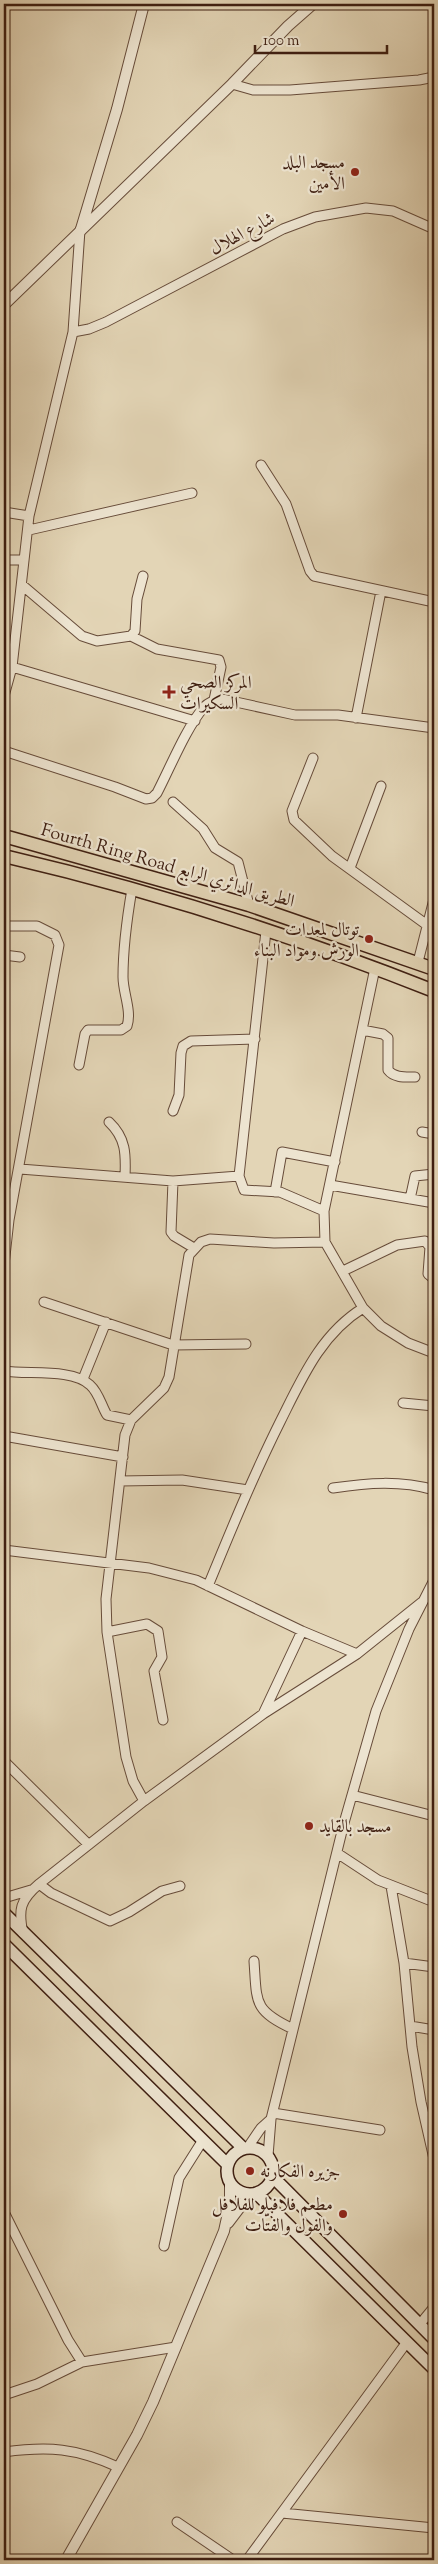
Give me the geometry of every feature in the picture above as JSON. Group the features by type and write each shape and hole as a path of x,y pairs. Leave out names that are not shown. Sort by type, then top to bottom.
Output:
{"main road":[{"name":"Fourth Ring Road الطريق الدائري الرابع","path":"4,836 248,905 434,969"},
{"name":"Fourth Ring Road الطريق الدائري الرابع","path":"4,856 132,889 266,931 375,968 434,991"},
{"path":"4,1913 246,2148"},
{"path":"5,1946 227,2164"},
{"path":"246,2148 259,2150 268,2156 272,2163 272,2176 266,2187 253,2193 239,2191 230,2183 227,2177 227,2164 236,2152 246,2148"},
{"path":"272,2176 434,2338"},
{"path":"253,2193 434,2368"}],"street":[{"path":"4,696 12,667 30,516 73,332 80,230 117,109 144,4"},
{"path":"4,305 232,84 288,26 313,4"},
{"path":"232,84 253,90 290,90 419,80 434,76"},
{"name":"شارع الهلال","path":"73,332 89,329 106,322 283,229 315,217 366,208 393,211 434,229"},
{"path":"261,465 286,504 307,565 314,576 434,602"},
{"path":"28,530 192,493"},
{"path":"4,512 30,516"},
{"path":"4,560 24,560"},
{"path":"130,636 137,626 137,599 143,576"},
{"path":"22,585 82,636 91,640 130,636 157,649 219,660 221,667 214,700"},
{"path":"356,718 382,591"},
{"path":"12,667 195,721"},
{"path":"4,751 146,799 152,798 157,793 195,721 205,706 214,700 222,699 295,715 356,718 434,728"},
{"path":"313,758 292,816 296,823 332,856 427,925"},
{"path":"350,868 381,786"},
{"path":"173,802 203,829 215,848 238,862 248,905"},
{"path":"79,1065 85,1034 88,1030 121,1030 127,1026 129,1020 123,979 126,930 132,889"},
{"path":"418,962 434,898"},
{"path":"4,926 37,926 55,935 59,945 20,1169 9,1220 4,1265"},
{"path":"266,931 255,1039 245,1106 239,1176 244,1190 275,1192 294,1196 324,1210"},
{"path":"4,955 20,957"},
{"path":"375,968 324,1210 325,1242 363,1308 381,1326 408,1343 434,1353"},
{"path":"362,1030 384,1034 388,1038 388,1070 390,1073 396,1076 416,1077"},
{"path":"173,1111 178,1095 181,1053 186,1043 190,1040 255,1039"},
{"path":"109,1122 120,1132 126,1150 125,1176"},
{"path":"422,1132 434,1134"},
{"path":"275,1192 282,1152 335,1162"},
{"path":"20,1169 125,1176 173,1182 239,1176"},
{"path":"410,1199 415,1176 434,1174"},
{"path":"173,1182 171,1232 174,1236 194,1248"},
{"path":"330,1185 434,1202"},
{"path":"144,1801 133,1781 126,1757 107,1632 106,1599 125,1435 131,1420 164,1388 169,1377 190,1255 194,1248 201,1242 210,1239 325,1242"},
{"path":"343,1271 397,1245 425,1241 430,1247 428,1274 434,1279"},
{"path":"44,1302 173,1345 246,1344"},
{"path":"208,1586 248,1490 301,1379 316,1353 346,1318 363,1308"},
{"path":"83,1379 106,1322"},
{"path":"4,1371 23,1374 73,1375 83,1379 95,1391 107,1415 131,1420"},
{"path":"403,1404 434,1406"},
{"path":"4,1436 123,1457"},
{"path":"120,1480 182,1480 248,1490"},
{"path":"333,1488 390,1483 415,1484 434,1490"},
{"path":"4,1550 149,1568 208,1586 302,1631 357,1654"},
{"path":"268,2156 272,2116 293,2029 352,1795 376,1711 409,1630 432,1596 434,1580"},
{"path":"23,1933 19,1914 20,1907 32,1890 39,1884 144,1801 263,1714 357,1654 432,1596"},
{"path":"107,1632 147,1624 158,1631 162,1657 155,1666 154,1675 163,1720"},
{"path":"263,1714 302,1631"},
{"path":"4,1761 88,1844"},
{"path":"352,1795 434,1816"},
{"path":"337,1853 391,1886 434,1902"},
{"path":"39,1884 51,1893 110,1921 129,1912 144,1900 162,1891 180,1886"},
{"path":"391,1886 404,1963 410,2026 421,2102 434,2159"},
{"path":"4,1898 32,1890"},
{"path":"254,1961 257,1999 264,2012 293,2029"},
{"path":"404,1963 434,1967"},
{"path":"410,2026 434,2030"},
{"path":"246,2148 272,2116"},
{"path":"272,2116 380,2130"},
{"path":"164,2246 179,2178 204,2140"},
{"path":"66,2560 153,2402 224,2231 230,2204 230,2183"},
{"path":"224,2231 253,2193"},
{"path":"4,2212 68,2340 82,2362"},
{"path":"420,2324 434,2307"},
{"path":"247,2560 407,2342"},
{"path":"4,2395 37,2384 82,2362 176,2346"},
{"path":"4,2452 40,2448 81,2452 118,2467"},
{"path":"282,2513 434,2528"},
{"path":"176,2522 233,2560"}],"place":[{"name":"مسجد البلد الأمين","path":"355,172"},
{"name":"المركز الصحي السكيرات","path":"169,692"},
{"name":"توتال لمعدات الورش ومواد البناء","path":"369,939"},
{"name":"مسجد بالقايد","path":"309,1826"},
{"name":"جزيره الفكارنه","path":"250,2171"},
{"name":"مطعم فلافيلو للفلافل والفول والفتّات","path":"343,2214"}]}
